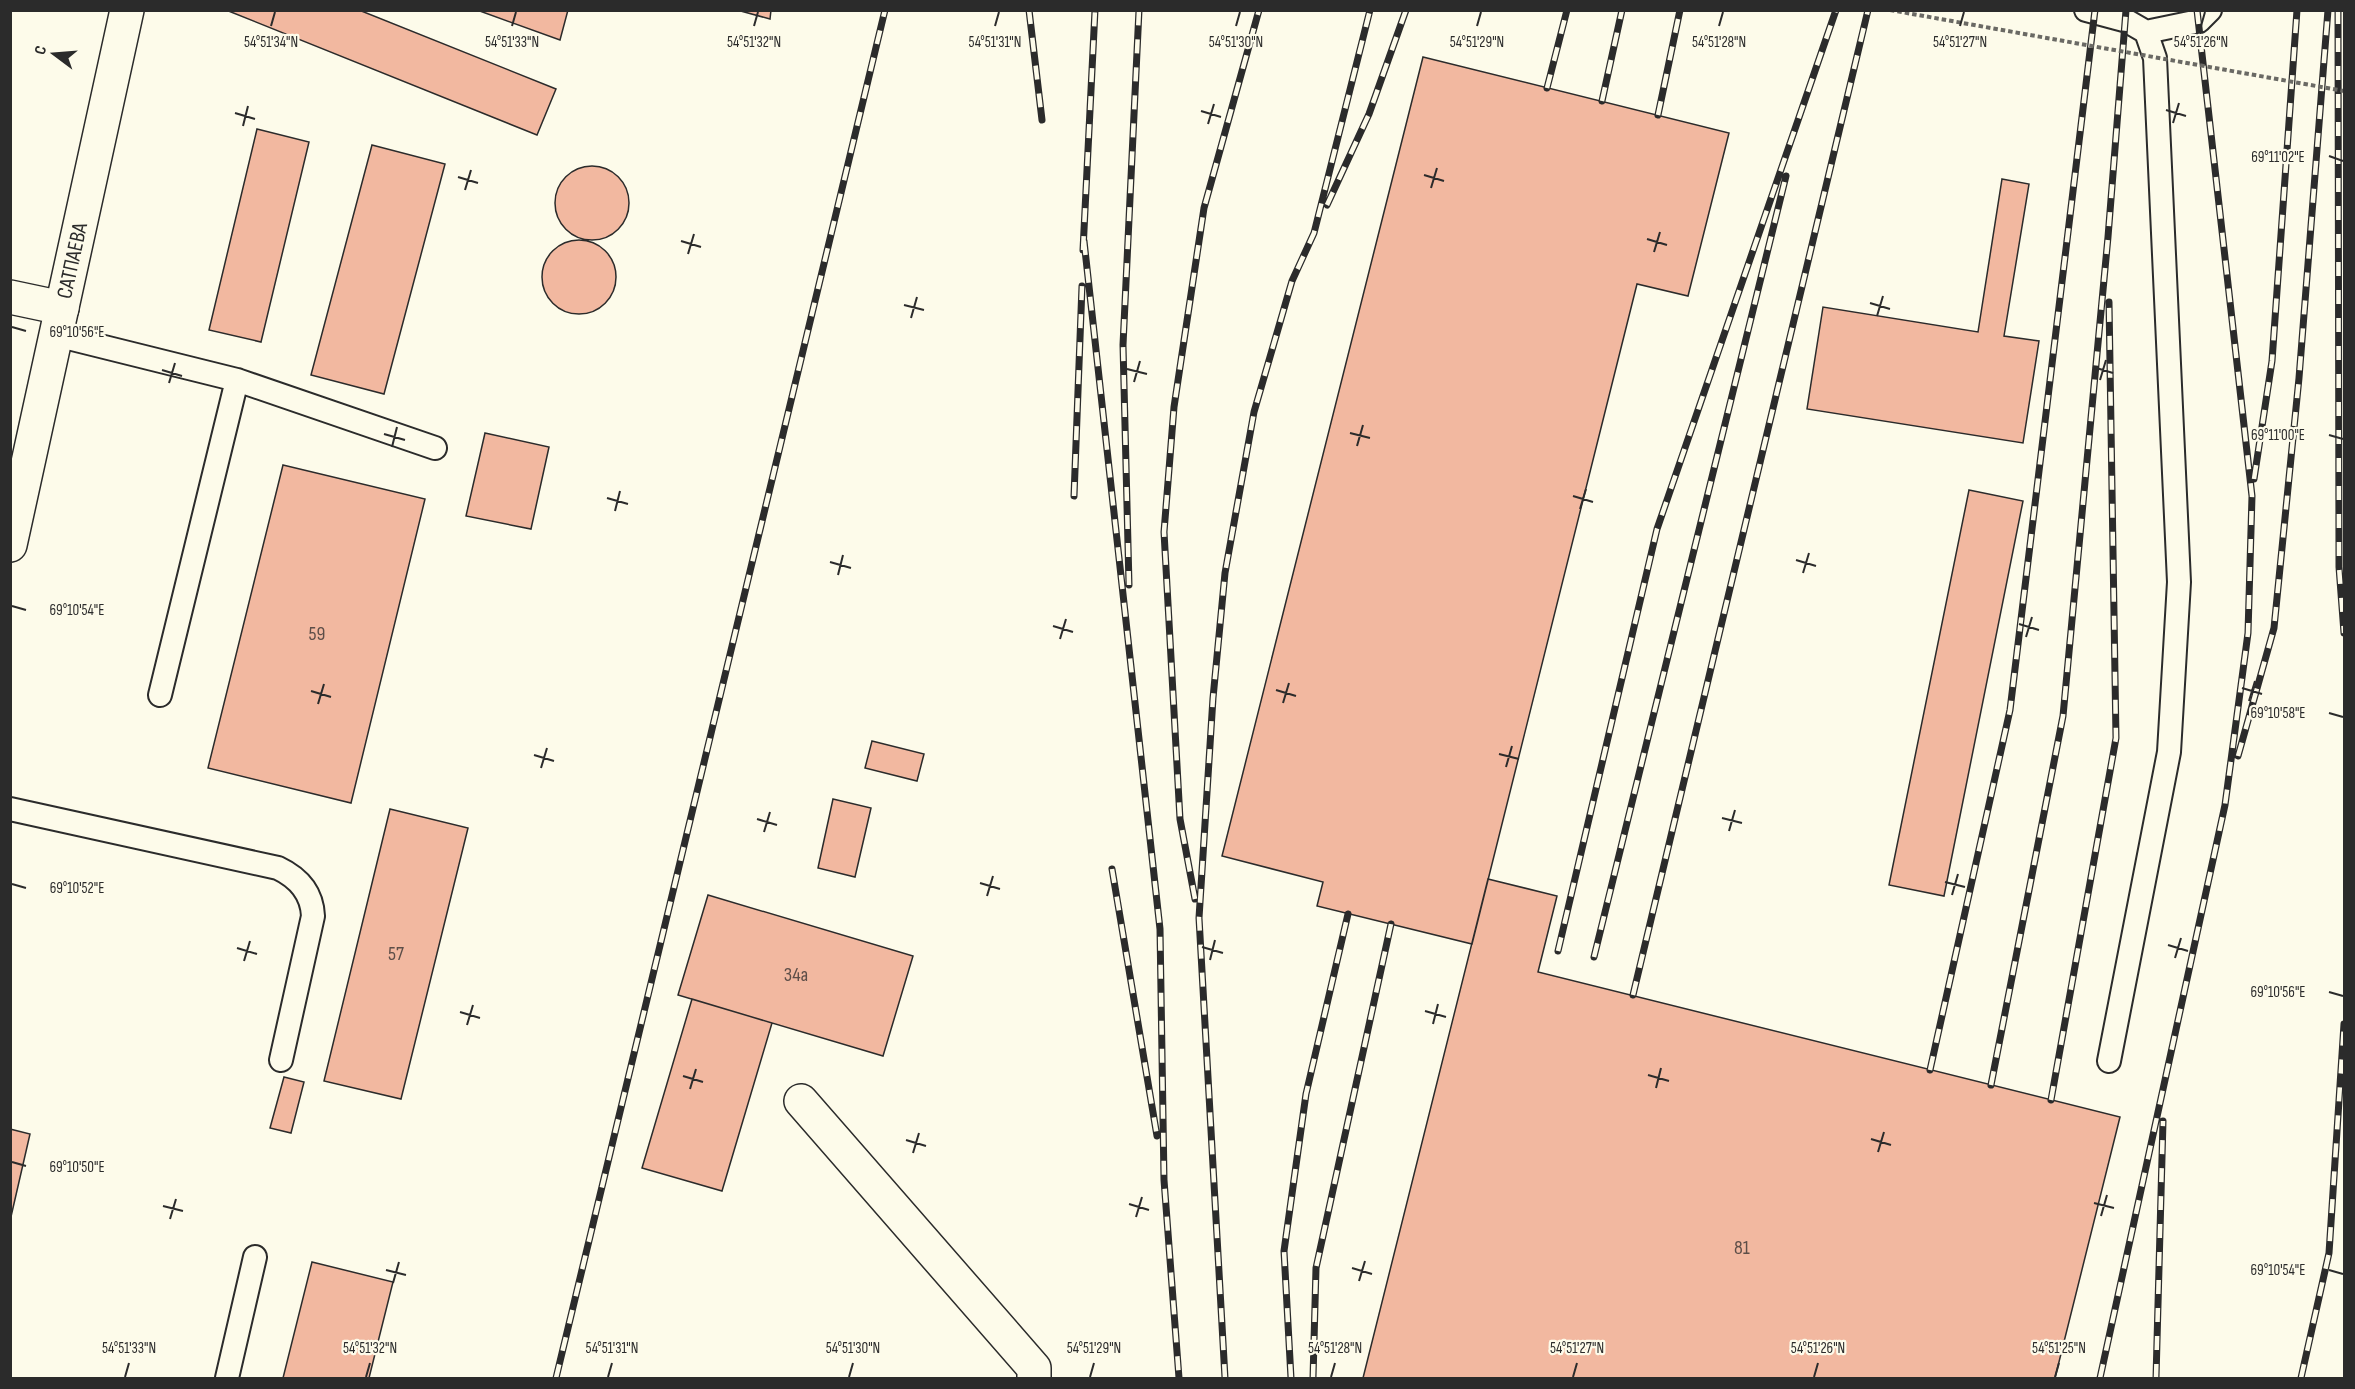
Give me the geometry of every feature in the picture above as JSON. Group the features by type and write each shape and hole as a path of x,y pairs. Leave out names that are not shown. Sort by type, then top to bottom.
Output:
{"street":[{"name":"САТПАЕВА","path":"10,545 127,10"},
{"path":"10,297 59,322"},
{"path":"801,1101 1034,1368 1034,1378"}],"lane":[{"path":"2086,10 2127,21 2146,32 2155,58 2179,582 2169,752 2109,1061"},
{"path":"2146,32 2199,21 2210,10"},
{"path":"59,322 435,448"},
{"path":"159,695 237,380"},
{"path":"10,809 278,868 293,875 312,901 313,916 281,1060"},
{"path":"227,1378 255,1257"}],"path":[{"path":"1890,10 2344,92"}],"building":[{"path":"226,10 359,10 556,89 537,135"},
{"path":"477,10 568,10 560,40"},
{"path":"737,10 771,10 770,19"},
{"path":"1423,57 1729,133 1688,296 1637,284 1472,944 1317,906 1323,882 1222,856"},
{"path":"257,129 309,142 261,342 209,330"},
{"path":"372,145 445,164 384,394 311,375"},
{"path":"592,166 613,172 623,182 629,203 623,224 613,234 592,240 571,234 561,224 555,203 561,182 571,172"},
{"path":"2002,179 2029,184 2004,336 2039,341 2023,443 1807,409 1823,307 1978,332"},
{"path":"579,240 600,246 610,256 616,277 610,298 600,308 579,314 558,308 548,298 542,277 548,256 558,246"},
{"path":"485,433 549,447 531,529 466,516"},
{"path":"283,465 425,499 351,803 208,768"},
{"path":"1969,490 2023,501 1944,896 1889,885"},
{"path":"872,741 924,754 917,781 865,768"},
{"path":"833,799 871,808 855,877 818,868"},
{"path":"390,809 468,828 401,1099 324,1081"},
{"path":"1488,879 1557,896 1538,972 2120,1117 2055,1378 1363,1378"},
{"path":"708,895 913,956 883,1056 678,995"},
{"path":"692,999 772,1023 722,1191 642,1168"},
{"path":"284,1077 304,1082 291,1133 270,1128"},
{"path":"10,1129 30,1134 10,1221"},
{"path":"312,1262 393,1282 369,1378 283,1378"}],"railway":[{"path":"556,1378 885,10"},
{"path":"1029,10 1042,120"},
{"path":"1083,250 1095,10"},
{"path":"1129,585 1123,345 1139,10"},
{"path":"1195,899 1180,819 1164,532 1174,407 1204,208 1259,10"},
{"path":"1225,1378 1199,918 1213,698 1225,573 1254,412 1292,281 1314,233 1370,10"},
{"path":"1327,205 1369,114 1406,10"},
{"path":"1547,88 1567,10"},
{"path":"1602,101 1622,10"},
{"path":"1658,115 1680,10"},
{"path":"1558,951 1657,529 1836,10"},
{"path":"1633,995 1868,10"},
{"path":"1930,1070 2010,710 2095,10"},
{"path":"1991,1085 2063,716 2108,237 2126,10"},
{"path":"2100,1378 2225,805 2248,633 2252,496 2197,10"},
{"path":"2254,479 2272,361 2297,10"},
{"path":"2238,756 2274,628 2299,378 2328,10"},
{"path":"2338,10 2339,567 2344,633"},
{"path":"1594,957 1786,176"},
{"path":"1084,241 1160,929 1164,1180 1179,1378"},
{"path":"1074,496 1082,286"},
{"path":"2051,1100 2116,738 2109,302"},
{"path":"1112,869 1157,1136"},
{"path":"1291,1378 1284,1251 1306,1094 1348,914"},
{"path":"1313,1378 1316,1268 1391,924"},
{"path":"2301,1378 2329,1253 2344,1024"},
{"path":"2156,1378 2163,1121"}]}
